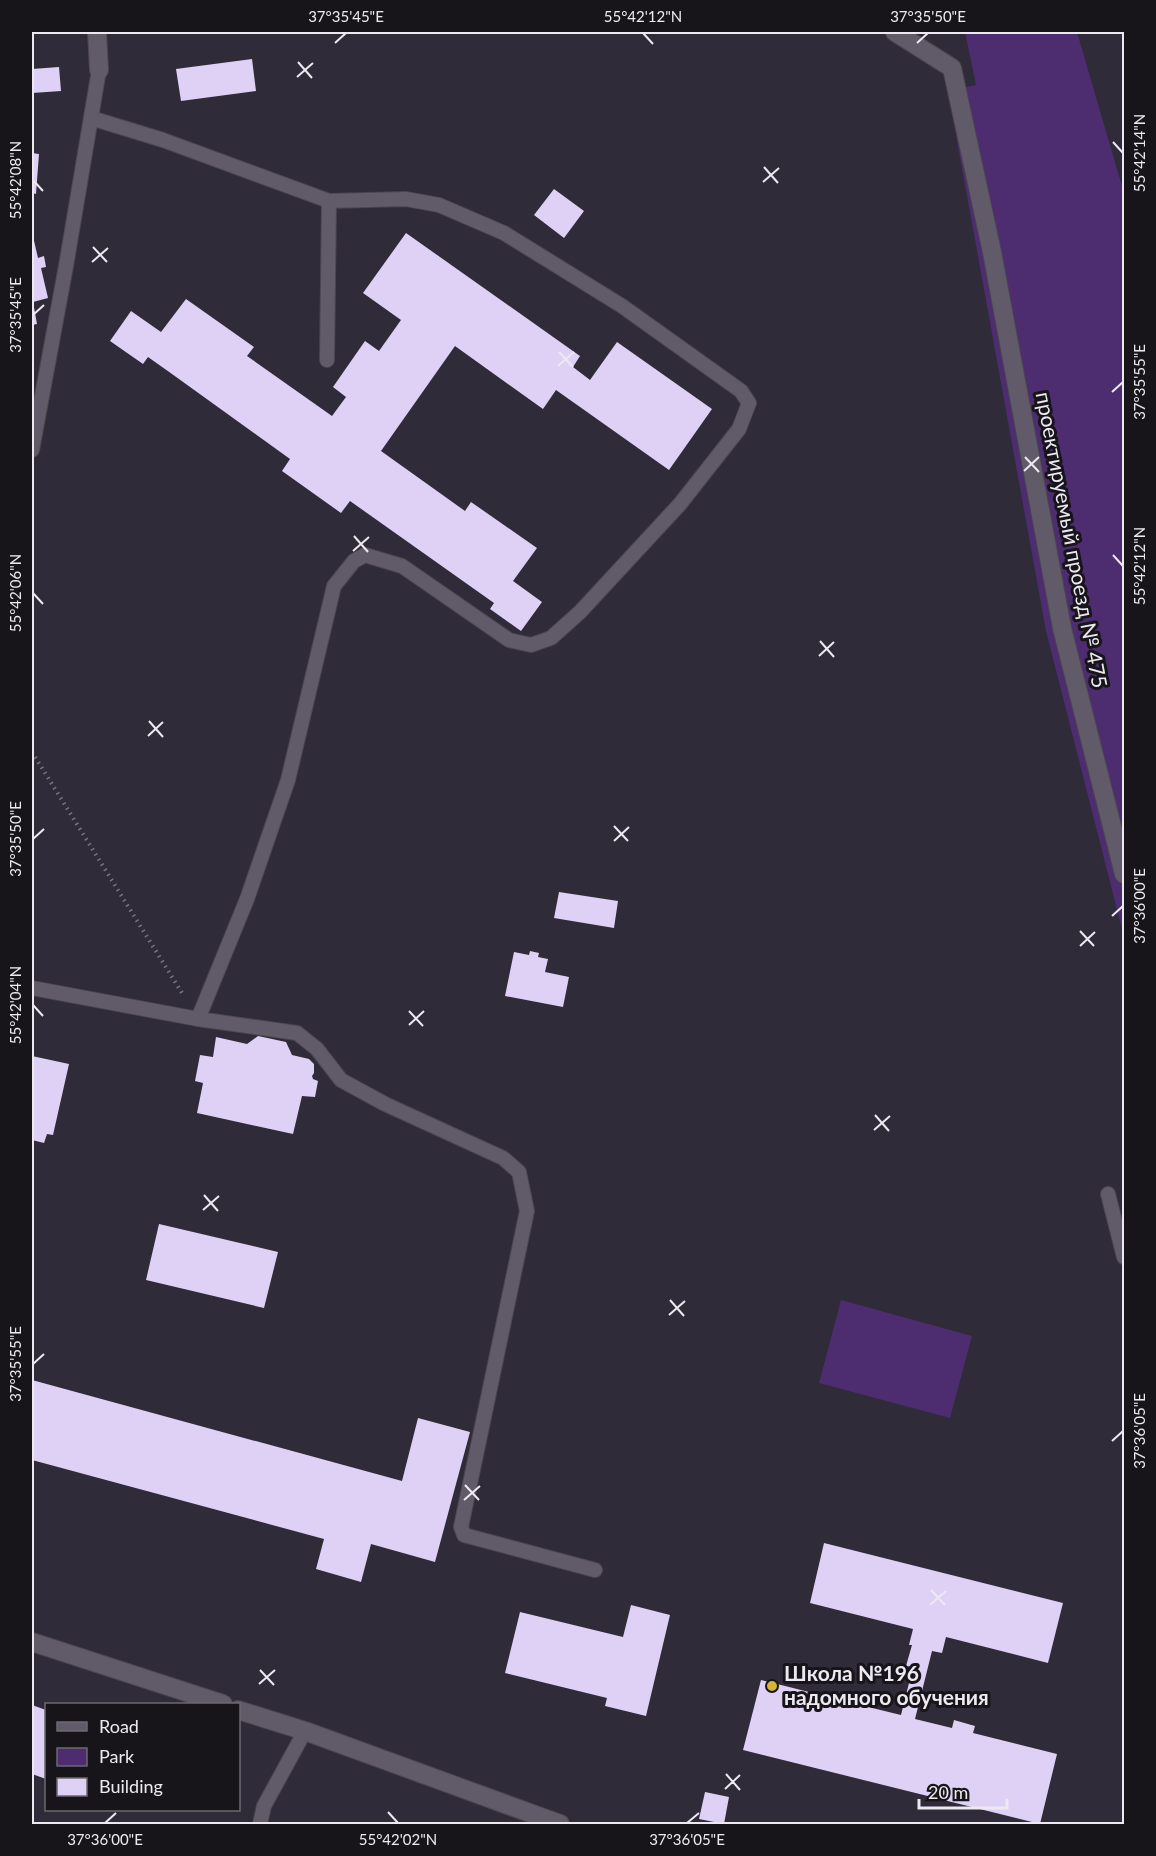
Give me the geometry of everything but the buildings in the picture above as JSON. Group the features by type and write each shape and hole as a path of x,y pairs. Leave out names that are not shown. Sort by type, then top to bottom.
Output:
{"street":[{"path":"97,32 99,70"},
{"name":"проектируемый проезд № 475","path":"894,32 952,68 992,252 1062,628 1125,874"},
{"path":"32,1642 220,1703"},
{"path":"240,1711 305,1731 560,1824"}],"lane":[{"path":"32,450 99,70"},
{"path":"91,118 164,140 329,201 406,199 439,205 504,233 622,306 741,391 749,403 739,429 680,504 580,612 551,638 531,645 509,640 402,566 365,555 354,561 334,585 288,780 247,899 198,1019"},
{"path":"327,360 329,201"},
{"path":"32,988 198,1019 297,1033 317,1049 341,1080 385,1104 503,1158 519,1172 527,1211 461,1527 464,1535 595,1570"},
{"path":"1108,1194 1125,1257"},
{"path":"260,1824 264,1806 305,1731"}],"path":[{"path":"32,752 198,1019"}],"green space":[{"path":"965,32 1077,32 1124,193 1124,937 1046,631 948,91 976,85"},
{"path":"841,1300 972,1336 950,1418 819,1383"}],"place":[{"name":"Школа №196 надомного обучения","path":"772,1686"}]}
